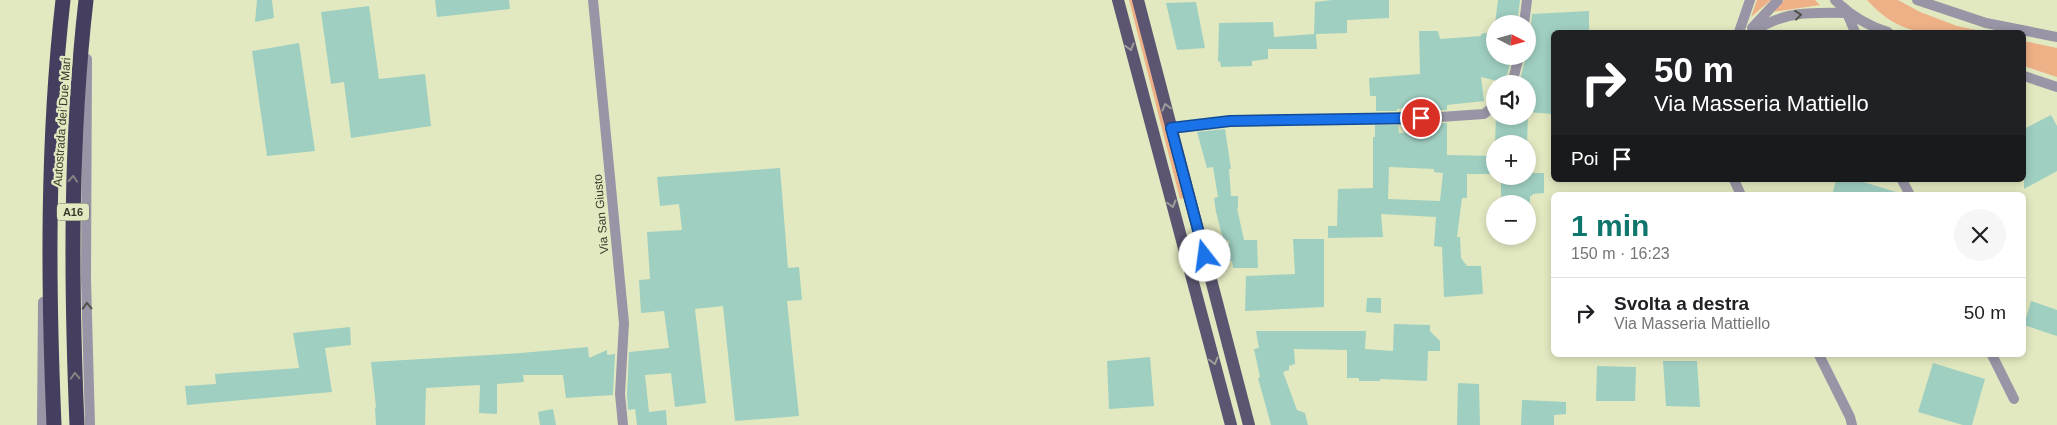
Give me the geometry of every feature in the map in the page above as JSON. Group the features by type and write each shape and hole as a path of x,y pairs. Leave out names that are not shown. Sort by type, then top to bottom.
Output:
{"highway":[{"name":"Autostrada dei Due Mari","path":"54,425 49,280 51,171 63,0"},
{"name":"Autostrada dei Due Mari","path":"77,425 72,280 73,188 88,0"}],"main road":[{"path":"1118,0 1231,425"},
{"path":"1138,0 1249,425"}],"street":[{"path":"88,0 85,189 90,425"},
{"name":"Via San Giusto","path":"593,0 624,322 620,394 623,425"},
{"path":"1525,15 1527,0"},
{"path":"1741,30 1750,0"},
{"path":"1750,30 1778,0"},
{"path":"1835,0 1847,13 1881,30"},
{"path":"1916,0 1986,23 2022,30"},
{"path":"1757,30 1780,17 1818,12 1847,13"},
{"path":"1847,13 1854,30"},
{"path":"2026,31 2057,37"},
{"path":"2026,77 2057,87"},
{"path":"1171,128 1230,121 1458,116 1486,112"},
{"path":"42,425 44,280 48,185 51,171"},
{"path":"1820,357 1850,417 1852,425"},
{"path":"1993,357 2014,398"}],"shaded area":[{"path":"1129,0 1133,0 1184,198 1180,199"},
{"path":"1757,0 1771,0 1751,17"},
{"path":"1784,0 1815,0 1820,5 1772,12"},
{"path":"1867,0 1898,0 1920,12 1957,26 1976,30 1914,30 1894,22"},
{"path":"2026,41 2057,48 2057,77 2026,67"}],"building":[{"path":"257,0 272,0 274,18 255,22"},
{"path":"435,0 509,0 510,9 437,17"},
{"path":"1332,0 1389,0 1389,18 1347,20 1347,33 1316,34 1317,49 1268,49 1268,59 1252,61 1252,66 1221,67 1220,61 1218,62 1219,23 1273,22 1274,37 1314,34 1315,2"},
{"path":"1498,0 1520,0 1518,15 1496,15"},
{"path":"1196,2 1205,48 1177,50 1166,3"},
{"path":"369,6 379,79 425,74 431,126 351,138 344,82 331,84 321,12"},
{"path":"1589,11 1589,30 1551,30 1551,114 1536,113 1536,75 1521,75 1524,65 1536,65 1536,15 1532,15"},
{"path":"1419,31 1438,31 1440,39 1481,36 1481,34 1486,33 1486,65 1510,65 1507,75 1486,75 1486,78 1481,77 1484,101 1447,105 1447,110 1424,110 1424,104 1397,109 1397,111 1376,111 1376,96 1370,96 1369,78 1420,74"},
{"path":"299,43 315,151 267,156 252,51"},
{"path":"2051,115 2057,126 2057,171 2024,189 2024,182 2026,182 2026,128"},
{"path":"1447,123 1447,155 1486,156 1486,174 1467,174 1467,198 1462,198 1457,237 1460,237 1461,258 1467,266 1481,266 1483,294 1444,297 1442,247 1434,246 1436,217 1381,214 1383,237 1328,238 1328,226 1337,226 1338,189 1373,188 1373,137 1375,137 1375,125 1398,125 1399,133 1426,132 1425,124","holes":["1389,167 1434,169 1434,172 1443,173 1440,201 1388,199"]},
{"path":"1496,125 1528,125 1527,135 1495,135"},
{"path":"1225,129 1231,169 1229,169 1231,196 1238,196 1237,208 1244,240 1257,240 1258,268 1233,268 1232,261 1229,261 1229,241 1223,239 1216,212 1214,198 1218,197 1213,167 1207,168 1197,132"},
{"path":"780,168 788,268 799,267 802,300 787,301 799,416 735,421 723,306 695,309 706,403 675,407 671,373 645,375 649,412 666,410 667,425 637,425 635,409 628,410 629,352 669,348 664,311 641,313 639,280 650,279 647,232 682,230 679,204 660,206 657,177"},
{"path":"1536,173 1544,173 1544,193 1501,195 1501,185 1536,185"},
{"path":"1835,182 1864,182 1896,192 1833,192"},
{"path":"1293,239 1324,239 1324,307 1245,311 1246,276 1295,274"},
{"path":"1367,298 1381,298 1381,313 1366,312"},
{"path":"2031,301 2057,310 2057,336 2026,326"},
{"path":"1394,324 1430,325 1430,331 1440,341 1440,351 1428,351 1427,381 1380,379 1380,381 1359,381 1359,378 1347,378 1347,350 1294,349 1295,364 1289,366 1289,370 1283,372 1297,410 1305,413 1308,425 1271,425 1258,378 1260,377 1254,349 1259,348 1256,331 1366,331 1365,349 1393,351"},
{"path":"350,327 351,345 325,348 332,392 187,405 185,386 216,384 215,374 299,368 293,333"},
{"path":"588,347 589,358 607,350 607,355 615,354 613,395 566,398 563,375 523,375 524,382 497,384 497,414 479,413 480,385 426,388 425,425 376,425 371,362"},
{"path":"1150,357 1154,406 1109,409 1107,361"},
{"path":"1663,361 1697,361 1700,407 1666,406"},
{"path":"1933,363 1985,379 1972,425 1963,425 1918,412"},
{"path":"1597,366 1636,367 1635,401 1596,401"},
{"path":"1458,383 1479,384 1480,425 1457,425"},
{"path":"1522,400 1566,402 1566,414 1554,415 1554,425 1521,425"},
{"path":"553,409 556,425 540,425 538,412"}],"route":[{"path":"1205,256 1171,128 1230,121 1421,118"}]}
